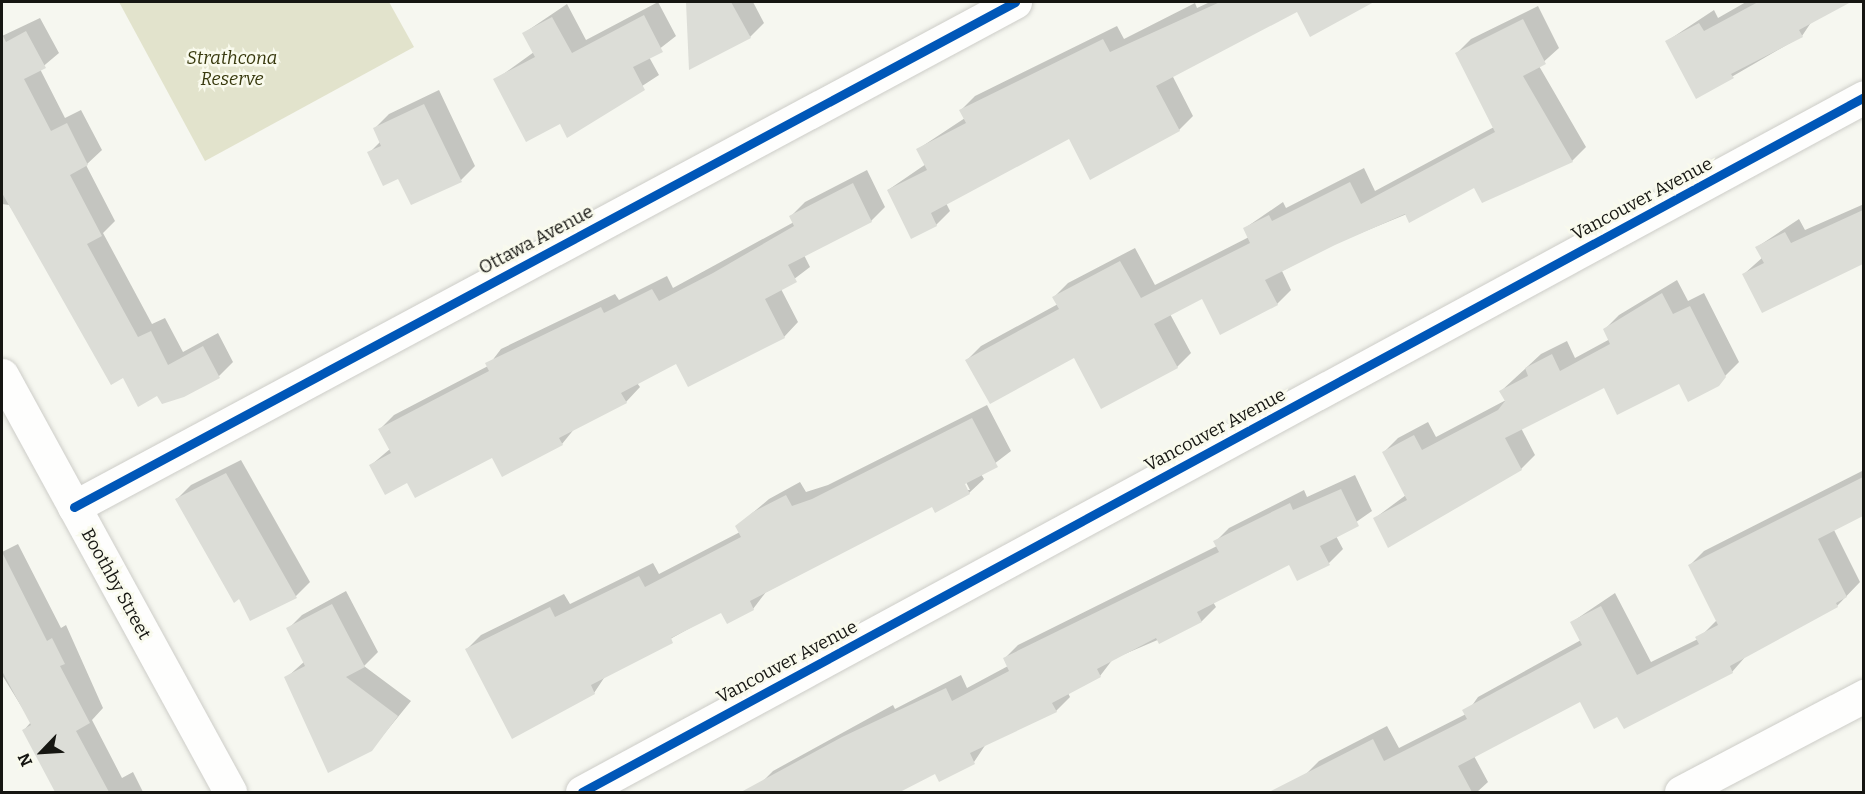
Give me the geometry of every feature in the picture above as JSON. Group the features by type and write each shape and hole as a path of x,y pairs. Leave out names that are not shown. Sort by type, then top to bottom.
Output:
{"street":[{"name":"Ottawa Avenue","path":"74,507 1015,2"},
{"name":"Vancouver Avenue","path":"582,792 1863,97"},
{"name":"Boothby Street","path":"2,375 230,792"},
{"path":"1681,792 1863,696"}],"green space":[{"name":"Strathcona Reserve","path":"119,2 389,2 414,47 205,161"}],"building":[{"path":"686,2 731,2 751,38 689,70"},
{"path":"1220,2 1374,2 1310,37 1297,12 1156,86 1180,131 1090,180 1069,139 931,213 937,226 911,239 887,190 927,170 916,149 966,123 959,110 1103,39 1110,52"},
{"path":"1758,2 1851,2 1799,30 1803,37 1731,74 1734,78 1696,99 1665,41 1699,23 1704,31"},
{"path":"644,15 663,52 633,67 645,90 567,138 560,124 526,142 493,79 535,57 522,33 552,17 572,53"},
{"path":"1523,19 1546,64 1523,76 1573,162 1482,203 1474,188 1409,223 1405,214 1335,245 1265,280 1278,305 1220,335 1202,299 1154,324 1178,368 1101,409 1074,358 990,404 965,360 1059,309 1052,297 1120,261 1141,298 1250,243 1243,228 1269,215 1272,221 1350,182 1361,204 1495,132 1455,53"},
{"path":"26,31 46,68 24,79 51,131 67,123 88,165 70,175 102,236 87,244 138,337 151,331 168,365 203,346 220,378 184,397 162,404 157,396 138,407 123,378 111,385 2,193 2,34 6,42"},
{"path":"424,104 462,182 411,205 398,179 383,186 367,152 381,146 373,128"},
{"path":"853,183 872,222 788,265 797,282 765,299 785,338 688,387 676,364 621,393 627,403 559,438 563,445 502,477 492,458 415,498 407,483 385,495 369,465 391,453 378,429 489,371 485,363 601,307 604,313 652,289 659,301 794,226 789,216"},
{"path":"1863,210 1863,264 1762,313 1742,274 1764,263 1755,247 1785,232 1791,243"},
{"path":"1662,293 1673,314 1690,306 1726,377 1719,386 1688,402 1679,384 1617,415 1604,388 1505,438 1522,470 1388,548 1373,518 1407,500 1382,452 1414,435 1422,450 1498,410 1505,401 1499,391 1528,376 1525,368 1552,354 1560,371 1610,344 1603,329"},
{"path":"972,418 998,467 965,484 970,494 935,513 932,507 750,601 754,610 727,624 721,613 671,638 673,643 591,685 595,694 512,739 465,649 550,607 555,617 639,576 645,587 741,537 735,526 753,512 786,495 792,506 812,499"},
{"path":"226,473 297,598 250,621 239,599 234,603 175,499"},
{"path":"1863,477 1863,516 1818,539 1847,597 1836,603 1838,607 1730,666 1733,673 1624,729 1617,717 1594,729 1580,702 1458,766 1472,792 1269,792 1373,739 1384,761 1467,719 1462,710 1582,645 1570,622 1601,606 1637,675 1699,644 1695,637 1718,625 1688,565"},
{"path":"1341,489 1359,526 1320,546 1330,565 1297,581 1289,565 1197,612 1202,622 1159,644 1156,638 1097,669 1101,677 1052,703 1057,712 970,753 975,764 939,782 935,774 900,792 741,792 842,737 946,688 952,701 1009,671 1003,658 1219,552 1213,541 1290,503 1293,510"},
{"path":"2,552 47,641 52,638 65,664 60,666 90,723 76,731 109,792 55,792 22,730 31,725 2,671"},
{"path":"332,604 365,667 346,677 398,716 372,751 328,773 284,677 305,666 286,628"}],"cycle path":[{"path":"74,507 1015,2"},
{"path":"582,792 1864,97"}]}
